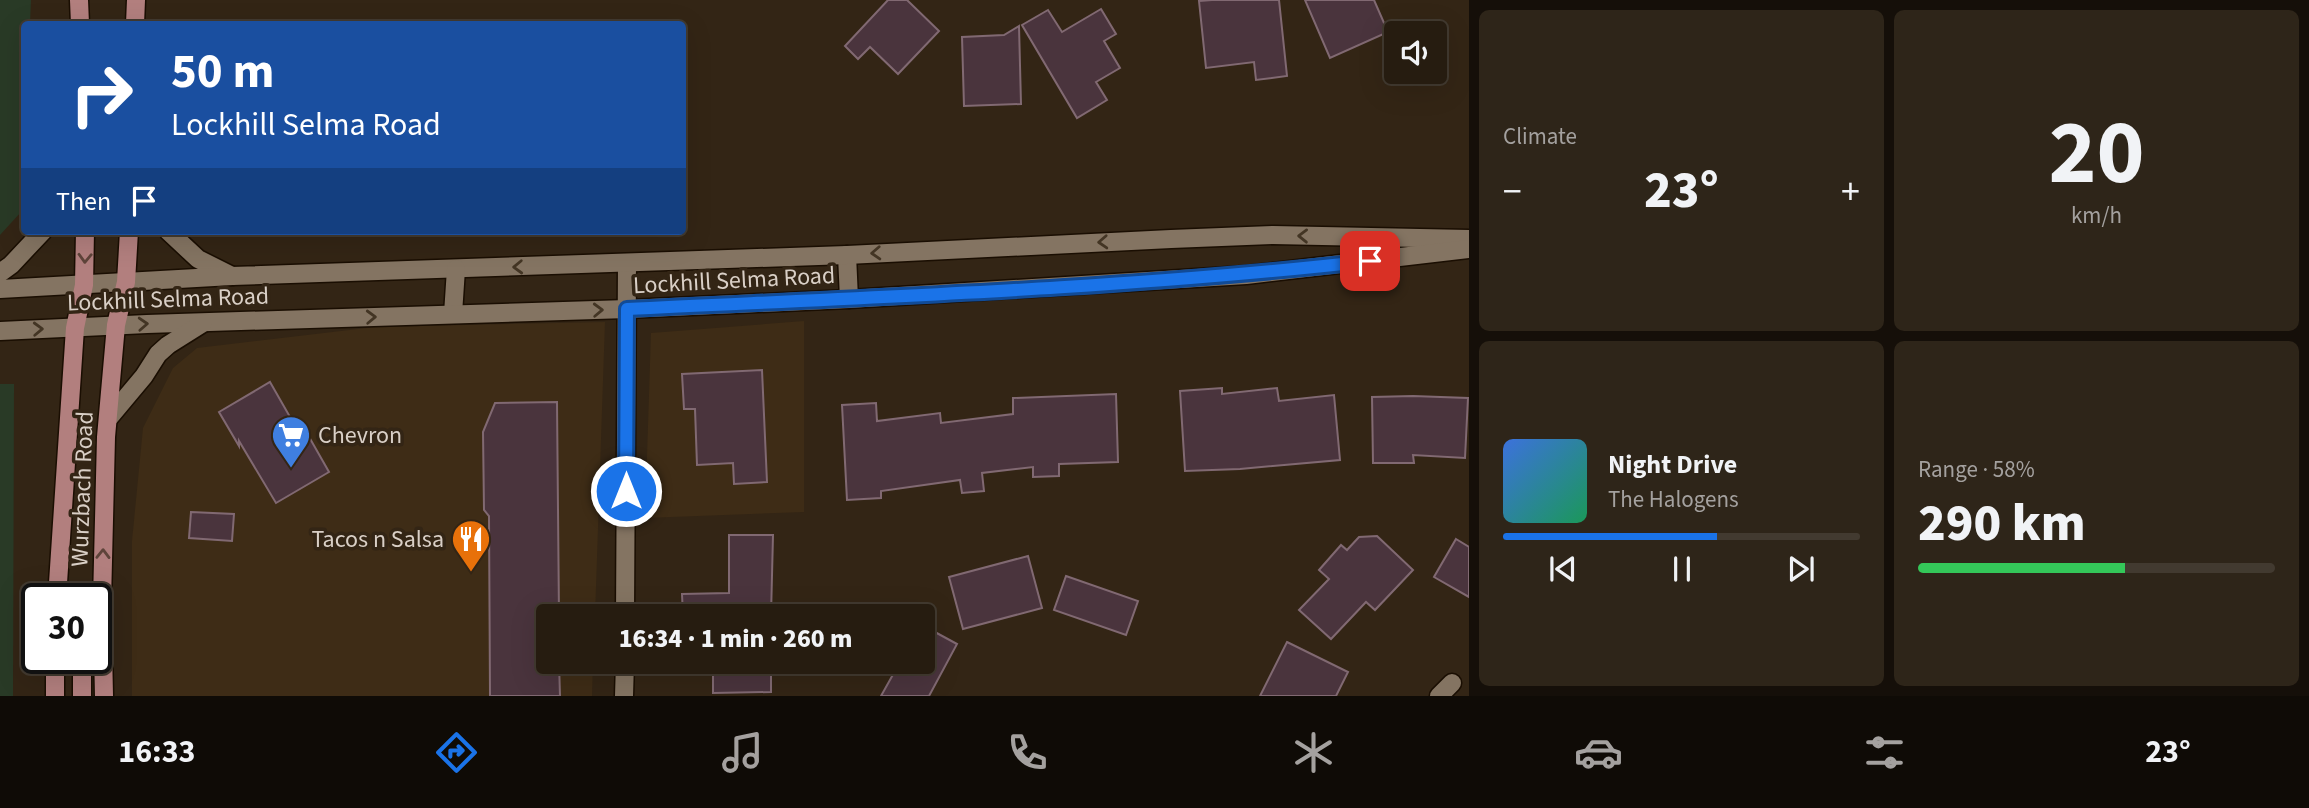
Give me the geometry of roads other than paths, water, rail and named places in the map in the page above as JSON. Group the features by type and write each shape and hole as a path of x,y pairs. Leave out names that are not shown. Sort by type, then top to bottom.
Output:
{"main road":[{"path":"79,0 80,21"},
{"path":"135,21 136,0"},
{"path":"0,273 12,265 39,235"},
{"name":"Wurzbach Road","path":"58,583 75,328 84,285 85,235"},
{"name":"Wurzbach Road","path":"104,696 103,561 108,419 116,325 126,282 129,235"},
{"path":"172,235 198,259 232,276"},
{"name":"Lockhill Selma Road","path":"0,289 232,276 627,263 1273,236 1469,239"},
{"name":"Lockhill Selma Road","path":"0,331 849,299 1246,275 1469,249"},
{"path":"847,254 849,299"},
{"path":"625,604 627,263"},
{"path":"453,314 456,269"},
{"path":"108,419 144,376 158,354 205,322"},
{"path":"55,674 55,696"},
{"path":"82,674 82,696"},
{"path":"624,696 625,674"}],"place":[{"name":"Chevron","path":"291,469"},
{"name":"Tacos n Salsa","path":"471,573"}]}
